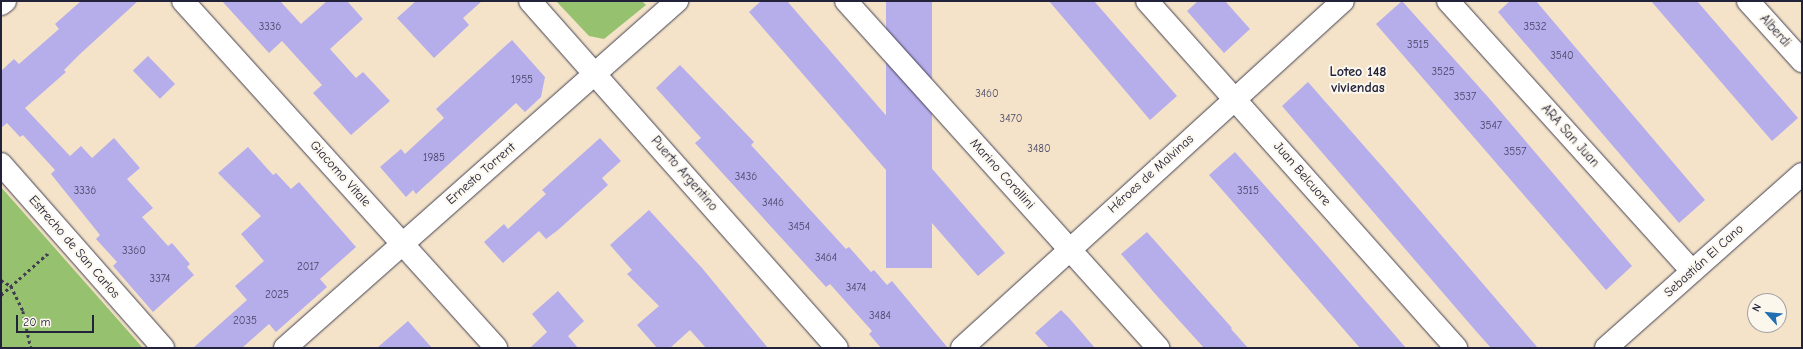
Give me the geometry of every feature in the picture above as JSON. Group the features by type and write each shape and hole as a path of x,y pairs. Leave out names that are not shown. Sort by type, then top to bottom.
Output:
{"street":[{"path":"1,4 5,1"},
{"name":"Giacomo Vitale","path":"183,1 403,243 496,348"},
{"name":"Puerto Argentino","path":"530,1 837,348"},
{"name":"Ernesto Torrent","path":"285,348 677,1"},
{"name":"Marino Corallini","path":"846,1 1158,348"},
{"name":"Juan Belcuore","path":"1147,1 1235,97 1456,348"},
{"name":"Héroes de Malvinas","path":"962,348 1235,97 1343,1"},
{"name":"ARA San Juan","path":"1448,1 1692,271"},
{"name":"Alberdi","path":"1748,1 1802,61"},
{"name":"Estrecho de San Carlos","path":"1,164 163,348"},
{"name":"Sebastián El Cano","path":"1606,348 1802,174"}],"path":[{"path":"1,295 47,254 52,260"},
{"path":"1,280 11,286 23,312 31,348"}],"green space":[{"path":"556,1 642,1 646,5 604,39 589,36"},
{"path":"1,187 143,348 1,348"}],"building":[{"path":"81,1 138,1 80,54 64,70 66,72 25,108 70,156 81,146 92,158 114,138 140,168 127,179 153,208 142,217 168,246 172,243 190,264 187,267 194,275 153,312 113,266 117,262 96,239 100,235 51,174 55,170 23,135 20,137 7,123 1,128 1,71 14,59 19,64 59,29 55,24"},
{"path":"222,1 280,1 301,24 327,1 347,1 363,19 330,49 356,78 363,72 390,101 351,135 313,93 322,85 282,41 269,53"},
{"path":"416,1 482,1 463,18 469,25 434,58 397,18"},
{"path":"761,1 787,1 1005,253 978,276 749,12"},
{"path":"886,1 932,1 932,268 886,268"},
{"path":"1049,1 1094,1 1177,96 1150,120"},
{"path":"1198,1 1225,1 1250,29 1224,53 1187,11"},
{"path":"1402,1 1488,97 1632,266 1606,290 1376,24"},
{"path":"1510,1 1536,1 1705,200 1679,223 1498,12"},
{"path":"1651,1 1697,1 1798,118 1772,141"},
{"path":"512,40 545,77 541,97 525,112 516,103 416,194 413,190 406,197 380,167 401,149 405,154 444,118 436,109"},
{"path":"148,56 175,84 160,99 133,71"},
{"path":"680,65 754,142 751,145 846,249 849,247 871,272 874,270 887,285 892,281 948,348 881,348 869,334 872,331 830,284 826,287 695,143 701,138 656,88"},
{"path":"1308,82 1538,348 1491,348 1475,330 1282,106"},
{"path":"600,138 621,161 602,178 608,185 546,239 539,231 503,263 484,242 504,224 508,229 546,194 542,190"},
{"path":"248,147 273,175 276,173 291,189 299,182 356,247 320,279 327,287 276,332 269,324 242,348 193,348 247,300 235,286 264,261 241,234 261,216 218,173"},
{"path":"1235,152 1406,348 1360,348 1209,175"},
{"path":"649,210 702,268 768,348 706,348 690,330 670,348 657,348 637,325 659,306 627,274 632,270 610,245"},
{"path":"1147,232 1248,348 1204,348 1157,296 1121,254"},
{"path":"558,291 584,321 568,336 578,348 530,348 547,332 532,314"},
{"path":"1061,310 1095,348 1049,348 1035,333"},
{"path":"408,321 432,348 377,348"}],"district":[{"name":"Loteo 148 viviendas","path":"1358,80"}]}
